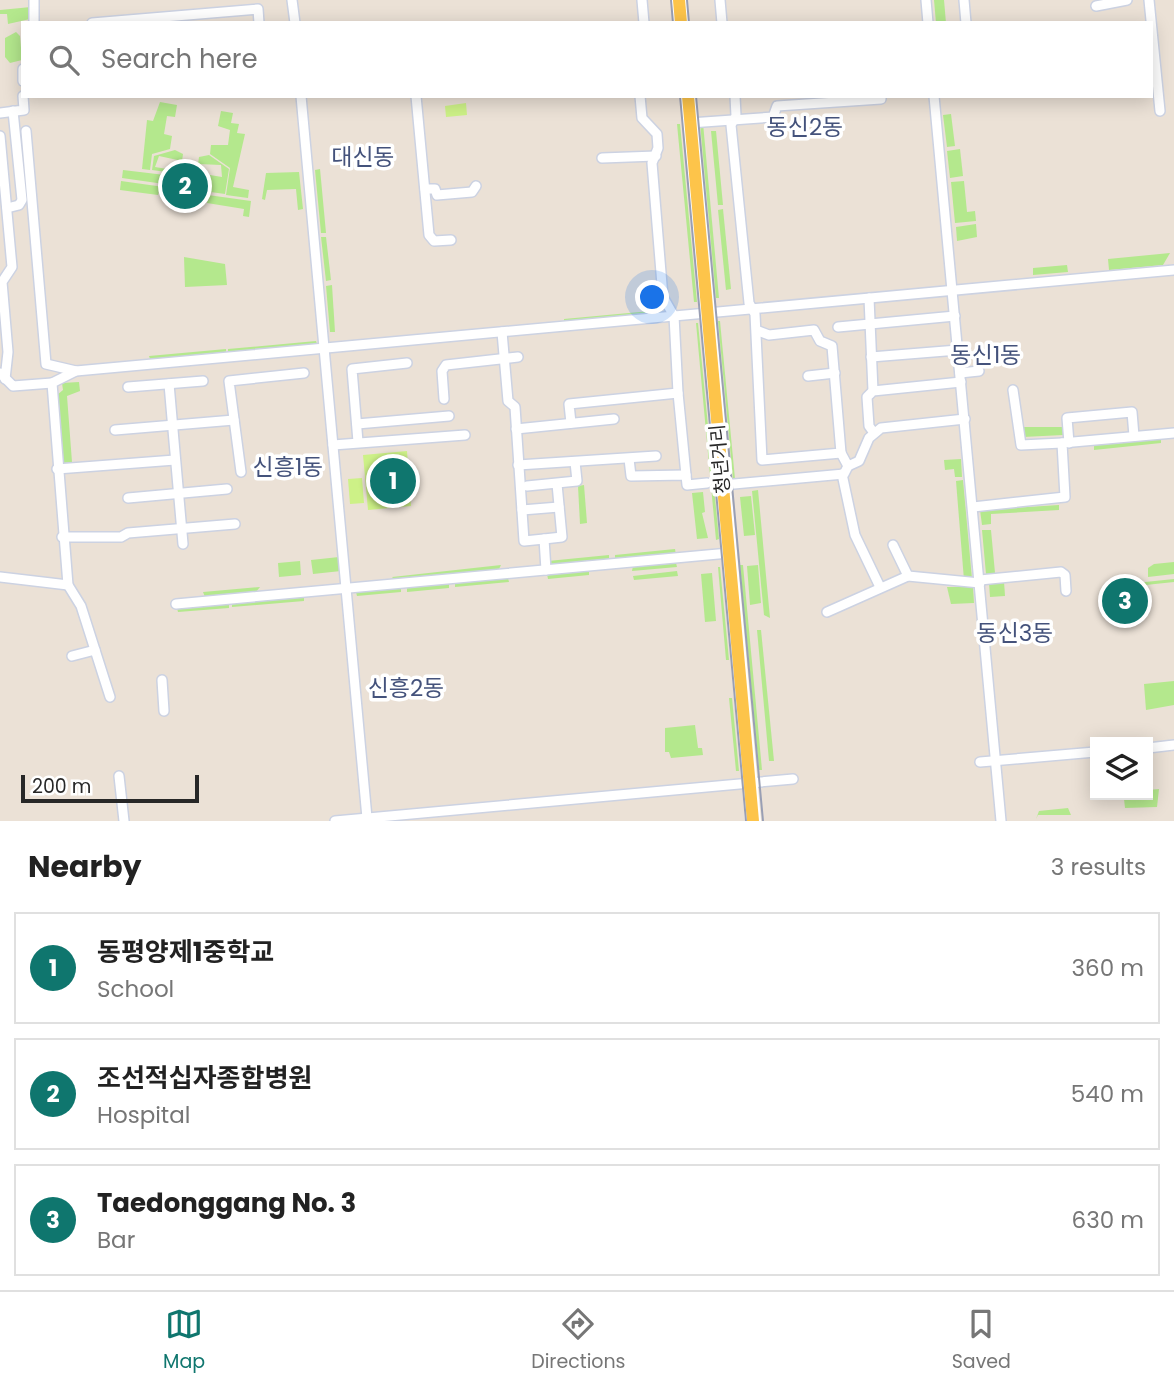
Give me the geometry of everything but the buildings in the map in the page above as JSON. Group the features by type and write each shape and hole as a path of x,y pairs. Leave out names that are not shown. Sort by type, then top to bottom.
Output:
{"main road":[{"path":"679,0 681,21"},
{"name":"청년거리","path":"688,98 753,821"}],"street":[{"path":"34,0 34,21"},
{"path":"292,0 295,21"},
{"path":"642,0 644,21"},
{"path":"720,0 722,21"},
{"path":"926,0 928,21"},
{"path":"964,0 966,21"},
{"path":"1096,6 1127,0"},
{"path":"1149,0 1151,21"},
{"path":"154,21 185,20 258,9 259,21"},
{"path":"1153,40 1160,111"},
{"path":"0,113 24,110 23,98"},
{"path":"301,98 367,818"},
{"path":"416,98 430,239 451,240"},
{"path":"640,98 642,118 657,134 656,156 652,163 662,289 674,316 687,485 707,484"},
{"path":"735,98 735,120 732,125 756,330 762,460 841,453"},
{"path":"690,123 773,117 777,107 881,98"},
{"path":"934,98 965,419 974,464 973,507 1001,821"},
{"path":"7,208 19,205 22,200 13,111"},
{"path":"26,131 46,363 76,371 1174,270"},
{"path":"0,136 12,267 2,282 8,352 3,376 13,386 52,383 76,371"},
{"path":"602,158 656,156"},
{"path":"425,189 435,189 437,195 472,192 476,186"},
{"path":"869,298 873,391"},
{"path":"838,327 955,316"},
{"path":"756,330 769,335 814,330 820,341 832,346 841,453 855,535 880,587"},
{"path":"502,332 508,401 514,407 524,541 562,537 557,484"},
{"path":"871,357 958,350"},
{"path":"444,399 442,371 446,365 518,357"},
{"path":"358,442 352,369 407,363"},
{"path":"874,433 869,426 867,397 873,391 961,378 979,371"},
{"path":"241,472 229,381 304,373"},
{"path":"808,376 835,373"},
{"path":"128,387 204,381"},
{"path":"52,383 62,537 68,585 81,606 110,697"},
{"path":"169,384 183,544"},
{"path":"1013,390 1018,443 1065,443 1174,433"},
{"path":"571,423 569,404 678,393"},
{"path":"973,507 1065,497 1067,418 1132,412 1135,436"},
{"path":"357,424 449,416"},
{"path":"411,418 413,438"},
{"path":"516,429 614,419"},
{"path":"723,485 845,470 859,461 874,433 892,425 965,419"},
{"path":"116,430 234,420"},
{"path":"333,445 465,435"},
{"path":"518,465 656,456"},
{"path":"629,459 631,476 686,475"},
{"path":"57,469 175,460"},
{"path":"527,486 577,481 575,463"},
{"path":"128,498 227,489"},
{"path":"522,510 559,507"},
{"path":"62,537 121,537 128,533 235,524"},
{"path":"544,539 546,570"},
{"path":"893,545 908,576"},
{"path":"176,604 729,553"},
{"path":"827,612 908,576 980,581 1061,572 1065,575 1066,591"},
{"path":"0,577 68,585"},
{"path":"72,656 95,650"},
{"path":"162,680 164,711"},
{"path":"1153,747 1174,745"},
{"path":"980,762 1090,752"},
{"path":"119,776 124,821"},
{"path":"335,821 793,779"}],"green space":[{"path":"934,0 944,0 946,21 936,21"},
{"path":"31,7 30,19 8,24 7,14 0,14 0,10"},
{"path":"16,32 20,36 21,60 10,63 5,57 5,38"},
{"path":"160,102 177,105 175,117 167,116 164,134 172,136 170,149 152,154 150,170 142,169 147,120 153,121"},
{"path":"466,103 467,115 446,117 445,106"},
{"path":"221,111 233,113 231,123 239,124 237,133 245,134 233,187 249,190 248,198 226,195 230,168 210,154 211,145 228,145 230,130 218,126"},
{"path":"951,114 955,146 947,147 943,115"},
{"path":"700,123 703,123 719,298 716,298"},
{"path":"677,124 680,124 697,302 694,302"},
{"path":"711,131 716,131 723,205 718,205"},
{"path":"960,149 963,176 950,178 947,151"},
{"path":"175,150 183,154 182,161 159,156 155,167 167,169 166,172 152,170 154,156"},
{"path":"209,155 229,169 225,194 203,191 201,200 188,198 190,183 208,185 210,175 222,177 221,165 198,164 199,157"},
{"path":"320,169 326,233 321,233 315,170"},
{"path":"123,170 165,175 164,184 122,178"},
{"path":"299,172 303,209 298,210 296,189 267,190 265,200 262,199 266,173"},
{"path":"121,181 164,187 163,192 159,191 158,195 120,190"},
{"path":"964,181 967,212 975,211 976,221 955,223 951,182"},
{"path":"208,195 251,201 249,217 243,216 244,209 207,203"},
{"path":"723,209 731,289 726,290 718,210"},
{"path":"976,224 977,237 957,241 956,227"},
{"path":"321,237 326,237 331,280 326,281"},
{"path":"1170,253 1163,265 1109,270 1108,259"},
{"path":"184,257 225,264 227,285 185,287"},
{"path":"1067,265 1068,272 1033,275 1033,268"},
{"path":"332,285 335,332 330,332 326,286"},
{"path":"661,310 661,313 564,321 564,319"},
{"path":"720,321 735,479 733,479"},
{"path":"696,323 719,539 716,540"},
{"path":"316,341 317,344 228,352 228,349"},
{"path":"226,349 226,352 150,359 149,356"},
{"path":"79,382 80,391 67,396 72,462 63,463 57,395 63,390 62,383"},
{"path":"1023,427 1063,427 1063,435 1023,437"},
{"path":"1161,439 1161,443 1094,450 1094,445"},
{"path":"407,451 411,506 368,510 363,455"},
{"path":"961,459 962,477 955,477 954,469 945,470 944,460"},
{"path":"362,478 364,503 350,504 348,479"},
{"path":"963,480 972,579 964,580 956,481"},
{"path":"584,485 587,523 580,524 578,486"},
{"path":"758,490 770,618 764,615 752,491"},
{"path":"703,492 705,512 702,513 708,538 697,539 692,493"},
{"path":"751,496 755,535 744,536 740,497"},
{"path":"1059,505 1059,510 991,514 991,524 982,525 980,510"},
{"path":"982,530 991,530 995,573 986,574"},
{"path":"675,549 676,555 615,558 615,555"},
{"path":"609,555 609,560 549,566 548,561"},
{"path":"339,557 341,571 313,574 311,560"},
{"path":"300,561 301,575 279,577 278,563"},
{"path":"1174,562 1174,574 1148,577 1148,568 1154,564"},
{"path":"676,563 677,567 632,571 633,566"},
{"path":"501,565 498,571 395,580 392,577"},
{"path":"740,565 743,565 762,770 759,770"},
{"path":"758,565 761,603 750,605 747,566"},
{"path":"720,567 729,660 726,660"},
{"path":"589,570 589,575 548,579 547,574"},
{"path":"677,571 678,576 634,580 633,576"},
{"path":"712,573 716,621 705,622 701,574"},
{"path":"508,578 509,582 455,587 455,583"},
{"path":"1174,579 1174,582 1108,589 1107,586"},
{"path":"1004,581 1005,596 990,597 989,583"},
{"path":"449,583 449,588 407,592 407,587"},
{"path":"260,587 256,592 205,597 203,592"},
{"path":"947,587 973,587 974,603 951,604"},
{"path":"401,588 401,592 357,596 356,592"},
{"path":"304,596 304,601 232,607 232,603"},
{"path":"229,603 229,608 178,612 177,608"},
{"path":"757,630 761,630 774,761 769,761"},
{"path":"1174,681 1174,705 1146,710 1144,684"},
{"path":"729,698 732,698 739,771 736,771"},
{"path":"695,725 698,748 702,748 703,755 671,758 669,752 665,752 665,728"},
{"path":"1159,789 1157,807 1125,808 1124,800 1153,800 1153,790"},
{"path":"1068,808 1071,815 1038,815 1036,819 1039,811"}],"tram line":[{"path":"671,0 673,21"},
{"path":"687,0 689,21"},
{"path":"680,98 746,821"},
{"path":"696,98 763,821"}],"place":[{"name":"조선적십자종합병원","path":"185,186"},
{"name":"동평양제1중학교","path":"393,481"},
{"name":"Taedonggang No. 3","path":"1125,601"}],"district":[{"name":"동신2동","path":"805,127"},
{"name":"대신동","path":"363,157"},
{"name":"동신1동","path":"986,355"},
{"name":"신흥1동","path":"288,467"},
{"name":"동신3동","path":"1015,633"},
{"name":"신흥2동","path":"406,688"}]}
